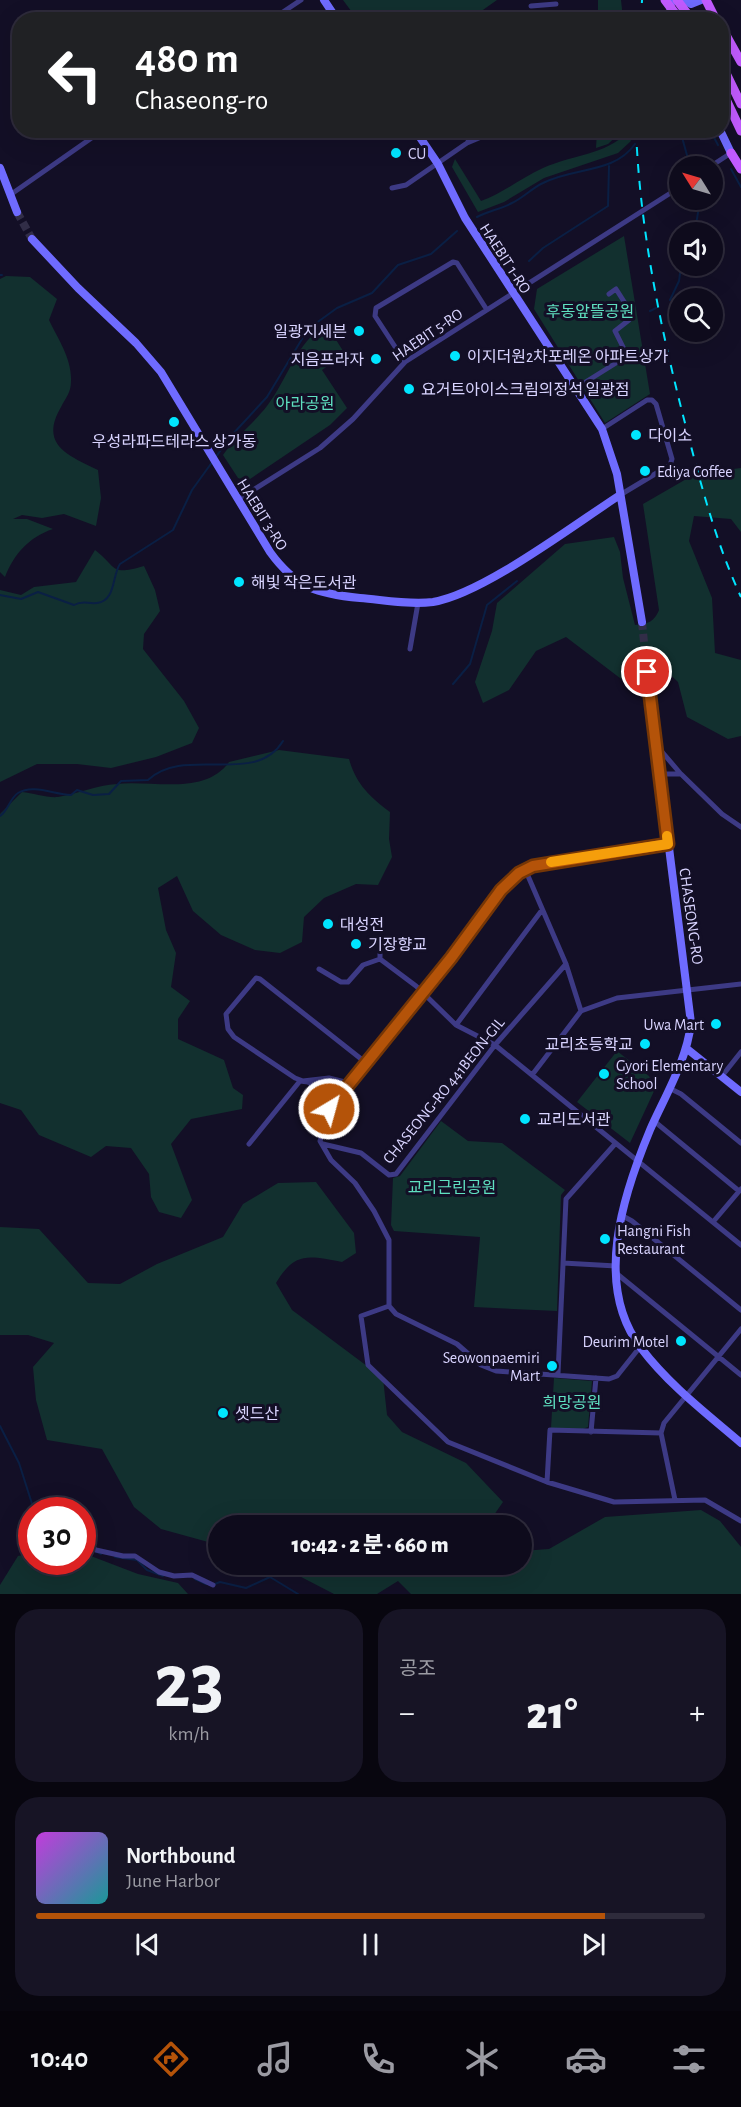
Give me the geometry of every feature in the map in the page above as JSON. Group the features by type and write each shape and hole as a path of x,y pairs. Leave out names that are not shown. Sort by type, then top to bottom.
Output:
{"main road":[{"path":"664,0 675,12"},
{"path":"729,41 741,62"},
{"path":"729,79 741,104"},
{"path":"729,106 741,131"},
{"path":"731,153 741,169"}],"street":[{"path":"283,12 301,0"},
{"path":"324,0 332,12"},
{"path":"683,1 701,0"},
{"path":"531,6 556,4"},
{"path":"10,195 92,138"},
{"name":"HAEBIT 1-RO","path":"420,138 438,164 463,216 602,429 611,450 620,495"},
{"path":"467,144 472,138"},
{"path":"392,188 406,185 467,144 480,138"},
{"path":"723,158 731,153 724,138"},
{"path":"0,168 17,212"},
{"name":"HAEBIT 5-RO","path":"239,499 320,448 353,419 405,362 669,194"},
{"name":"HAEBIT 3-RO","path":"32,239 78,288 136,343 161,372 208,453 283,570 316,592 418,603 461,594 525,557 620,495"},
{"path":"405,362 375,316 376,308 453,262 457,263 487,310"},
{"path":"576,388 624,358 626,353 615,331 629,320 630,311 616,289 609,294"},
{"path":"602,429 647,400 652,400 656,404 672,459 670,465 620,495 642,622"},
{"path":"410,649 418,603"},
{"name":"CHASEONG-RO","path":"647,672 689,992 691,1023 686,1048 637,1162 621,1215 616,1270 621,1308 640,1347 686,1396 741,1443"},
{"path":"655,744 681,774 722,814 741,827"},
{"path":"660,774 681,774"},
{"path":"640,1347 617,1376 609,1379 490,1370 457,1344 396,1314 389,1306 389,1240 374,1210 355,1183 331,1160 320,1141 334,1101 451,958 501,890 525,869 596,854 668,844"},
{"path":"525,869 566,964 581,1011"},
{"path":"456,1025 542,910"},
{"path":"380,938 380,959"},
{"path":"380,959 416,986 456,1025 495,1046 741,1245"},
{"path":"319,969 340,982 348,982 363,964 380,959"},
{"name":"CHASEONG-RO 441BEON-GIL","path":"323,1144 361,1153 393,1176 495,1046 566,964"},
{"path":"334,1101 303,1080 289,1075 234,1037 228,1029 226,1014 256,978 365,1062"},
{"path":"532,1075 581,1011 617,998 689,992 741,984"},
{"path":"686,1048 741,1092"},
{"path":"722,1076 741,1052"},
{"path":"249,1144 295,1085 303,1080 329,1078 349,1083"},
{"path":"668,1088 681,1094 741,1143"},
{"path":"654,1121 740,1190 713,1222"},
{"path":"558,1374 566,1199 615,1144"},
{"path":"621,1215 632,1221 741,1310"},
{"path":"563,1263 616,1270 741,1375"},
{"path":"389,1306 361,1316 368,1365 444,1440 547,1482 614,1502 710,1501 739,1520 741,1512"},
{"path":"675,1500 661,1433 664,1423 741,1329"},
{"path":"591,1432 596,1378"},
{"path":"547,1482 550,1430 661,1433"},
{"path":"96,1550 123,1556 135,1556 159,1572 174,1576 192,1575 212,1584"}],"green space":[{"path":"343,0 497,0 480,12 352,12"},
{"path":"598,0 621,0 622,12 598,12"},
{"path":"597,138 615,138 608,144 596,148"},
{"path":"630,138 631,141 618,153 544,178 504,202 478,212 452,167 455,159 481,201 543,168 609,146 619,140"},
{"name":"후동앞뜰공원","path":"624,236 650,394 605,423 534,309 537,289"},
{"path":"6,276 30,277 57,299 49,320 67,357 71,385 55,420 53,431 60,447 76,459 98,470 101,498 96,526 64,514 42,518 22,515 13,519 27,519 53,529 44,532 23,547 5,577 0,572 0,279"},
{"name":"아라공원","path":"326,324 345,354 322,370 347,408 330,425 247,481 238,478 223,455 267,406 307,341"},
{"path":"741,468 741,532 731,519 694,516 689,541 712,598 715,653 741,660 741,736 728,739 687,717 678,682 655,660 633,664 637,691 566,637 536,651 509,690 483,703 475,682 492,631 497,603 565,544 614,537 620,552 623,578 635,625 650,622 659,610 643,504 695,474"},
{"path":"95,550 115,569 125,570 144,566 155,590 160,611 144,634 143,649 184,701 199,728 192,743 156,757 111,768 77,764 37,764 0,782 0,590 21,595 34,587 76,582"},
{"path":"279,750 349,759 355,776 364,789 390,812 389,839 392,857 378,885 356,884 324,898 304,917 302,942 280,953 255,950 221,935 193,911 177,876 158,888 166,930 176,953 171,987 190,1001 178,1019 178,1039 224,1060 233,1088 243,1095 242,1109 191,1119 171,1144 192,1200 181,1218 159,1212 151,1197 149,1174 131,1148 106,1146 91,1157 39,1135 21,1110 0,1103 0,814 22,792 58,797 110,785 192,783 219,773 229,762"},
{"path":"617,1051 649,1076 655,1089 630,1143 577,1102"},
{"name":"교리근린공원","path":"441,1121 468,1141 502,1143 565,1190 561,1195 557,1311 474,1307 480,1237 394,1231 391,1225 393,1178 400,1176"},
{"path":"316,1182 354,1233 356,1253 342,1262 304,1258 290,1265 283,1273 276,1283 292,1310 383,1378 387,1415 402,1432 466,1463 503,1502 494,1515 208,1515 208,1542 161,1529 134,1507 102,1449 47,1440 36,1400 33,1367 54,1343 28,1335 0,1335 0,1227 39,1229 88,1283 120,1284 157,1264 223,1237 243,1204 278,1183"},
{"name":"희망공원","path":"554,1378 592,1381 588,1427 583,1429 551,1428"},
{"path":"701,1510 720,1521 741,1547 741,1594 411,1594 398,1581 377,1594 334,1594 297,1575 532,1575 532,1550 549,1549 605,1517"},
{"path":"18,1556 18,1575 96,1575 96,1558 138,1574 178,1583 188,1594 0,1594 0,1585"}],"waterway":[{"path":"682,138 687,156"},
{"path":"714,138 718,145"},
{"path":"477,217 512,203 539,185 555,178 616,160 626,154 635,144"},
{"path":"529,261 543,248 608,206 609,166"},
{"path":"731,169 741,187"},
{"path":"696,222 698,210"},
{"path":"0,595 21,599 38,592 74,605 97,603 107,598 111,593 120,564 173,530 192,490 231,436 267,397 308,329 337,308 372,293 398,265 431,254 457,231"},
{"path":"676,288 680,276"},
{"path":"650,311 656,308"},
{"path":"453,684 470,664 487,605 517,581"},
{"path":"0,816 15,795 24,790 37,789 71,795 77,790 93,795 109,794 121,781 148,780 163,770 181,766 255,762 271,754 283,741"},
{"path":"0,1426 19,1463 30,1497"},
{"path":"96,1551 101,1554"},
{"path":"115,1557 137,1560 147,1570 163,1576"},
{"path":"215,1584 220,1582 246,1588 270,1577 298,1594"},
{"path":"195,1579 206,1584"}],"tunnel":[{"path":"17,212 32,239"},
{"path":"642,622 647,672"}],"railway":[{"path":"641,12 642,0"},
{"path":"636,138 647,243 668,354 710,514 741,597"}],"slow traffic":[{"path":"551,862 668,844 667,836"}],"place":[{"name":"CU","path":"396,153"},
{"name":"일광지세븐","path":"359,331"},
{"name":"이지더원2차포레온 아파트상가","path":"455,356"},
{"name":"지음프라자","path":"376,359"},
{"name":"요거트아이스크림의정석 일광점","path":"409,389"},
{"name":"우성라파드테라스 상가동","path":"174,422"},
{"name":"다이소","path":"636,435"},
{"name":"Ediya Coffee","path":"645,471"},
{"name":"해빛 작은도서관","path":"239,582"},
{"name":"대성전","path":"328,924"},
{"name":"기장향교","path":"356,944"},
{"name":"Uwa Mart","path":"716,1024"},
{"name":"교리초등학교","path":"645,1044"},
{"name":"Gyori Elementary School","path":"604,1074"},
{"name":"교리도서관","path":"525,1119"},
{"name":"Hangni Fish Restaurant","path":"605,1239"},
{"name":"Deurim Motel","path":"681,1341"},
{"name":"Seowonpaemiri Mart","path":"552,1366"},
{"name":"셋드산","path":"223,1413"}],"route":[{"path":"329,1109 451,958 510,880 533,866 668,844 647,672"}]}
